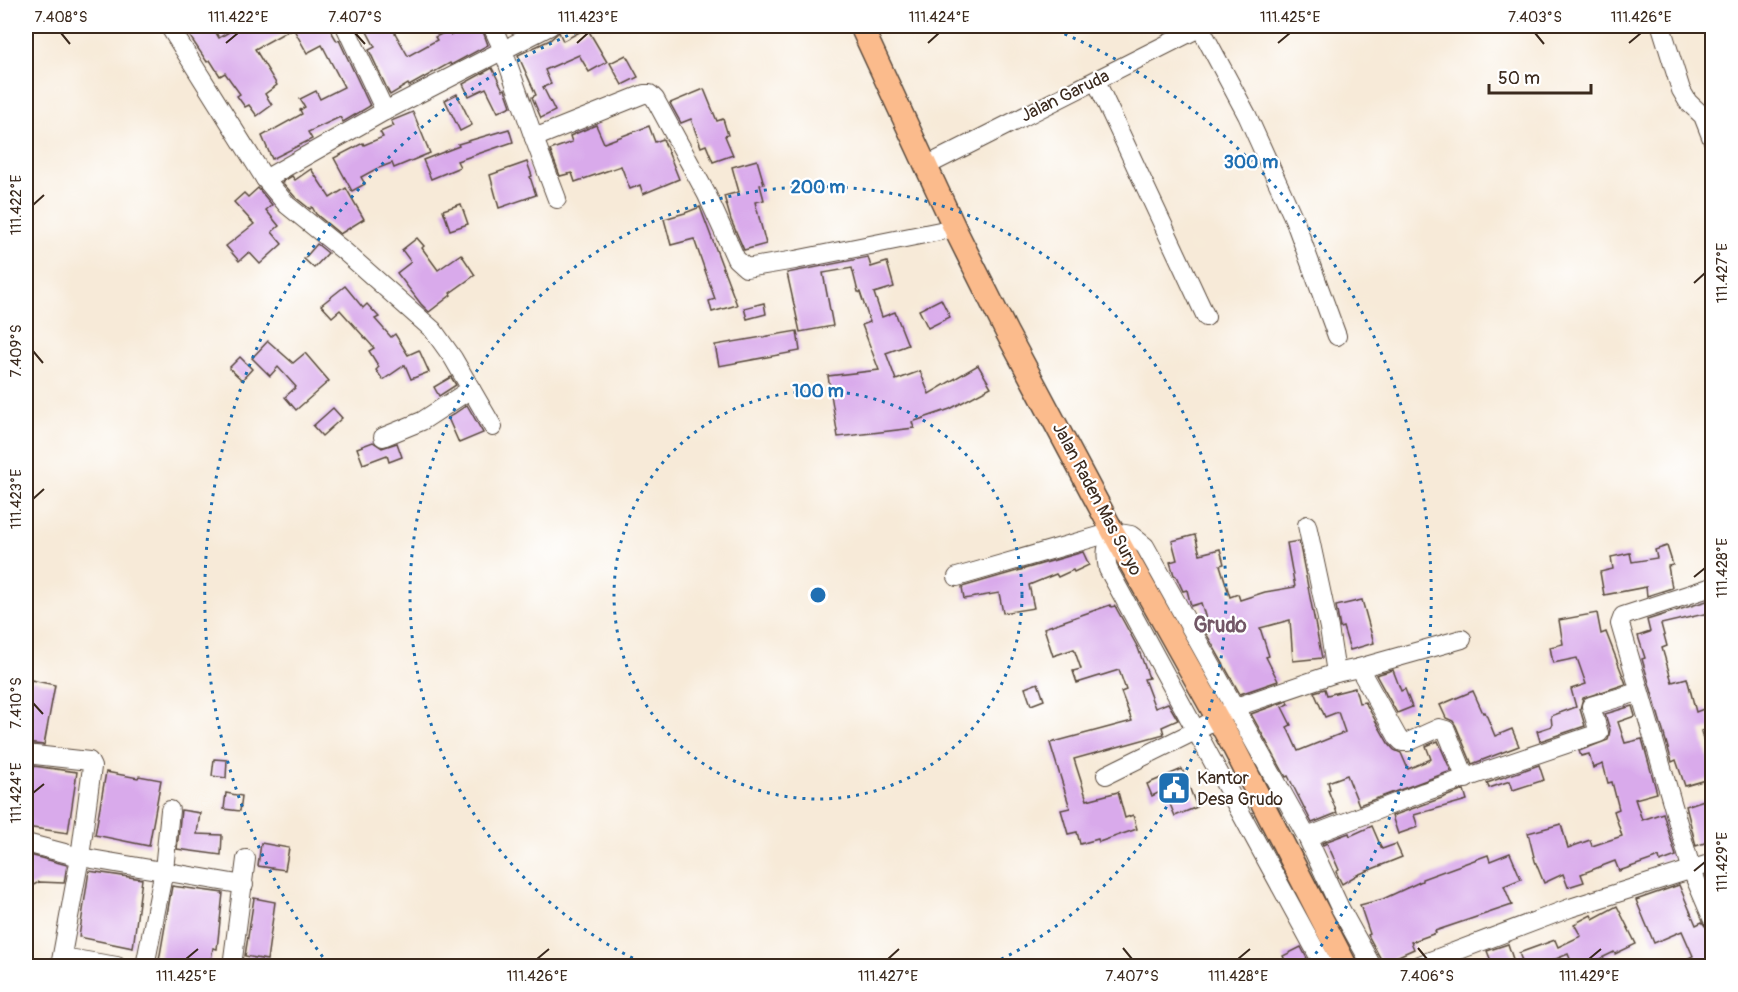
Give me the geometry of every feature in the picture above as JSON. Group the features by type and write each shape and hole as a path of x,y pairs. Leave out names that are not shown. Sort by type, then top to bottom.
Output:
{"main road":[{"name":"Jalan Raden Mas Suryo","path":"861,26 955,228 1113,532 1227,712 1346,966"}],"street":[{"path":"169,26 265,178 287,205 353,258 433,330 453,358 493,427"},
{"path":"345,26 386,111"},
{"path":"492,26 503,50 556,199"},
{"path":"265,178 386,111 550,26"},
{"path":"1201,26 1247,115 1289,209 1337,336"},
{"name":"Jalan Garuda","path":"926,166 1201,26"},
{"path":"1661,26 1681,90 1688,102 1703,116 1713,139"},
{"path":"1096,81 1206,317"},
{"path":"534,138 644,94 650,94 655,99 707,195 736,259 746,268 955,228"},
{"path":"382,437 422,421 471,389"},
{"path":"1307,525 1329,628 1335,673"},
{"path":"957,577 1113,532"},
{"path":"1113,532 1106,545 1108,569 1324,966"},
{"path":"1713,587 1623,616 1620,624 1692,871 1713,918"},
{"path":"1106,775 1195,731 1227,712 1335,673 1462,639"},
{"path":"1359,668 1398,738 1402,742 1408,742 1439,728 1446,730 1466,779"},
{"path":"1307,837 1424,792 1599,733 1592,706 1638,692"},
{"path":"1227,712 1272,777 1307,837 1340,908 1372,966"},
{"path":"26,754 91,763 80,857 61,962 117,966"},
{"path":"145,966 164,870 170,810"},
{"path":"26,843 80,857 244,885"},
{"path":"232,966 246,859"},
{"path":"1417,966 1570,908 1713,863"}],"path":[{"path":"26,31 35,26"}],"building":[{"path":"183,26 212,26 219,38 239,26 328,26 337,41 339,40 370,106 343,122 340,117 308,132 312,139 272,159 262,136 302,114 300,110 305,107 300,99 316,91 320,99 344,87 322,45 307,53 293,28 255,49 277,85 265,94 272,105 257,116 249,105 245,107 237,96 240,94 225,73 220,76 210,60 207,62"},
{"path":"364,26 391,26 408,56 437,40 435,37 448,31 451,35 468,26 481,26 488,45 390,95 369,50 375,47"},
{"path":"587,28 607,62 589,72 579,55 545,70 551,84 543,87 555,111 541,118 532,97 536,95 518,55 550,40 559,32 563,41"},
{"path":"626,55 638,77 622,85 610,63"},
{"path":"492,68 503,90 505,89 511,106 498,112 486,88 469,96 463,84"},
{"path":"704,89 717,121 723,119 728,135 725,136 733,155 713,162 706,145 701,147 691,119 681,123 670,103"},
{"path":"457,94 472,125 460,131 445,100"},
{"path":"413,112 430,153 394,168 392,163 376,169 361,177 365,184 352,191 334,158 363,143 364,145 383,137 380,132 394,126 391,121"},
{"path":"596,125 604,143 649,126 655,142 663,139 679,179 643,194 640,185 630,189 621,166 575,182 572,173 560,176 550,150 572,142 570,136"},
{"path":"509,129 513,142 457,161 460,167 431,179 423,160 459,146 458,144"},
{"path":"757,160 764,184 760,185 764,200 755,202 766,244 744,250 724,196 739,192 732,167"},
{"path":"527,162 536,195 499,208 490,175"},
{"path":"311,169 330,198 346,188 364,219 340,234 316,214 312,207 310,209 295,197 282,182 292,176 295,180"},
{"path":"258,188 272,205 266,210 279,226 272,232 282,244 260,264 249,252 239,261 226,246 254,224 234,202 244,193 248,197"},
{"path":"461,204 468,224 450,230 443,210"},
{"path":"700,207 737,305 712,312 709,301 715,299 694,239 671,245 664,219"},
{"path":"417,238 438,270 461,254 475,275 429,312 397,273 411,262 402,250"},
{"path":"317,244 328,253 314,268 304,259"},
{"path":"868,257 871,267 887,262 894,287 874,293 882,317 895,312 908,345 886,353 896,380 920,371 929,394 978,365 991,387 950,409 912,422 914,428 838,437 828,376 879,370 862,325 870,322 860,292 858,292 852,268 823,273 833,326 800,332 787,273"},
{"path":"345,286 363,308 367,304 379,317 375,319 391,337 395,334 408,355 419,350 429,372 411,379 405,365 383,380 376,370 379,367 369,351 374,348 340,310 332,317 321,305"},
{"path":"941,299 950,317 928,328 919,310"},
{"path":"764,303 766,314 747,319 744,308"},
{"path":"797,331 800,351 719,366 715,345"},
{"path":"268,341 293,363 305,353 329,381 296,410 285,397 296,387 278,367 270,376 252,358"},
{"path":"240,357 252,369 242,380 229,368"},
{"path":"451,377 456,385 439,396 434,387"},
{"path":"467,405 483,433 459,443 448,418"},
{"path":"333,408 342,418 322,436 313,426"},
{"path":"373,442 382,448 397,443 402,457 389,462 387,455 363,464 357,448"},
{"path":"1195,535 1200,554 1220,549 1224,564 1220,565 1230,597 1238,594 1240,600 1265,592 1295,587 1287,543 1299,541 1322,658 1293,661 1290,620 1260,628 1269,656 1266,657 1278,681 1240,694 1206,633 1210,632 1201,603 1191,606 1187,590 1183,591 1170,562 1177,560 1172,541"},
{"path":"1667,546 1673,565 1668,566 1672,588 1647,596 1646,587 1604,595 1600,572 1613,569 1611,557 1630,553 1632,562 1657,558 1655,550"},
{"path":"1083,552 1089,565 1058,577 1056,574 1029,585 1034,608 1003,613 999,593 964,599 962,587"},
{"path":"1713,599 1713,612 1661,624 1667,646 1662,648 1672,682 1687,678 1696,712 1706,708 1712,728 1701,731 1713,778 1685,786 1676,760 1672,762 1642,659 1645,658 1638,636 1650,632 1647,620"},
{"path":"1362,600 1374,643 1350,650 1343,627 1340,628 1336,606"},
{"path":"1110,605 1115,606 1138,648 1149,678 1144,679 1155,708 1168,703 1178,720 1162,727 1164,734 1074,759 1087,800 1118,792 1125,818 1133,815 1137,829 1099,842 1098,839 1080,844 1077,832 1068,834 1061,810 1070,808 1050,743 1132,721 1121,692 1126,690 1119,670 1077,683 1073,671 1081,669 1074,649 1053,656 1044,628"},
{"path":"1597,613 1601,634 1606,632 1626,684 1583,698 1580,709 1585,726 1540,741 1537,731 1552,726 1551,716 1576,707 1571,689 1586,684 1577,658 1553,663 1550,647 1563,644 1559,620"},
{"path":"1393,670 1401,691 1405,689 1412,707 1397,713 1376,675"},
{"path":"31,680 55,685 44,745 26,743 26,708"},
{"path":"1038,683 1044,700 1031,705 1025,688"},
{"path":"1355,688 1359,703 1365,702 1388,743 1394,750 1401,753 1408,769 1431,759 1426,746 1438,741 1451,771 1359,805 1347,775 1328,782 1330,789 1328,790 1337,813 1312,823 1288,776 1286,777 1251,714 1287,701 1289,704 1282,707 1291,725 1287,727 1298,751 1345,732 1338,712 1325,717 1314,692 1325,689 1327,695"},
{"path":"1473,691 1495,736 1512,729 1519,746 1472,764 1456,726 1453,721 1446,718 1440,705"},
{"path":"1632,706 1635,716 1618,722 1625,743 1642,739 1657,793 1635,799 1642,820 1663,813 1676,856 1660,862 1659,857 1619,871 1615,861 1581,874 1584,882 1568,887 1563,874 1544,883 1535,861 1528,833 1561,824 1568,848 1590,840 1592,846 1622,836 1614,811 1619,809 1612,782 1608,783 1603,764 1593,768 1589,754 1581,756 1579,751 1608,740 1610,730 1605,714"},
{"path":"214,759 227,760 226,778 212,776"},
{"path":"26,765 77,772 68,833 26,827"},
{"path":"1539,765 1544,780 1513,790 1510,781 1489,788 1487,783"},
{"path":"1182,769 1197,807 1175,816 1164,790 1152,796 1147,784"},
{"path":"106,772 161,780 149,846 95,835"},
{"path":"1464,790 1467,800 1414,815 1418,827 1398,834 1392,816"},
{"path":"226,793 242,796 240,811 224,809"},
{"path":"1713,797 1713,840 1696,846 1686,806"},
{"path":"181,810 200,813 197,834 222,835 221,855 177,849"},
{"path":"1372,826 1382,849 1396,844 1402,857 1357,875 1342,884 1336,872 1339,870 1327,843 1323,845 1322,843 1349,833 1350,836"},
{"path":"261,843 289,848 285,870 258,866"},
{"path":"1510,853 1521,879 1504,886 1512,905 1435,931 1436,933 1411,942 1414,949 1383,963 1368,935 1370,934 1360,905 1383,899 1422,879 1488,855 1490,861"},
{"path":"26,854 67,865 64,883 39,882 26,889"},
{"path":"89,871 142,879 133,948 79,937"},
{"path":"1679,885 1696,925 1702,922 1706,927 1713,929 1713,939 1708,941 1713,950 1713,963 1706,966 1672,966 1693,956 1682,931 1654,943 1636,900"},
{"path":"172,886 223,893 217,949 213,948 210,966 158,966"},
{"path":"254,898 275,902 267,960 245,956"},
{"path":"1617,906 1636,944 1585,966 1573,966 1568,954 1539,966 1524,966 1519,953 1555,940 1558,947 1581,936 1574,924 1591,915 1593,919"},
{"path":"1508,944 1514,962 1493,966 1487,951"},
{"path":"1301,947 1311,966 1288,966 1283,956"}],"place":[{"name":"Kantor Desa Grudo","path":"1174,788"}],"district":[{"name":"Grudo","path":"1220,625"}]}
